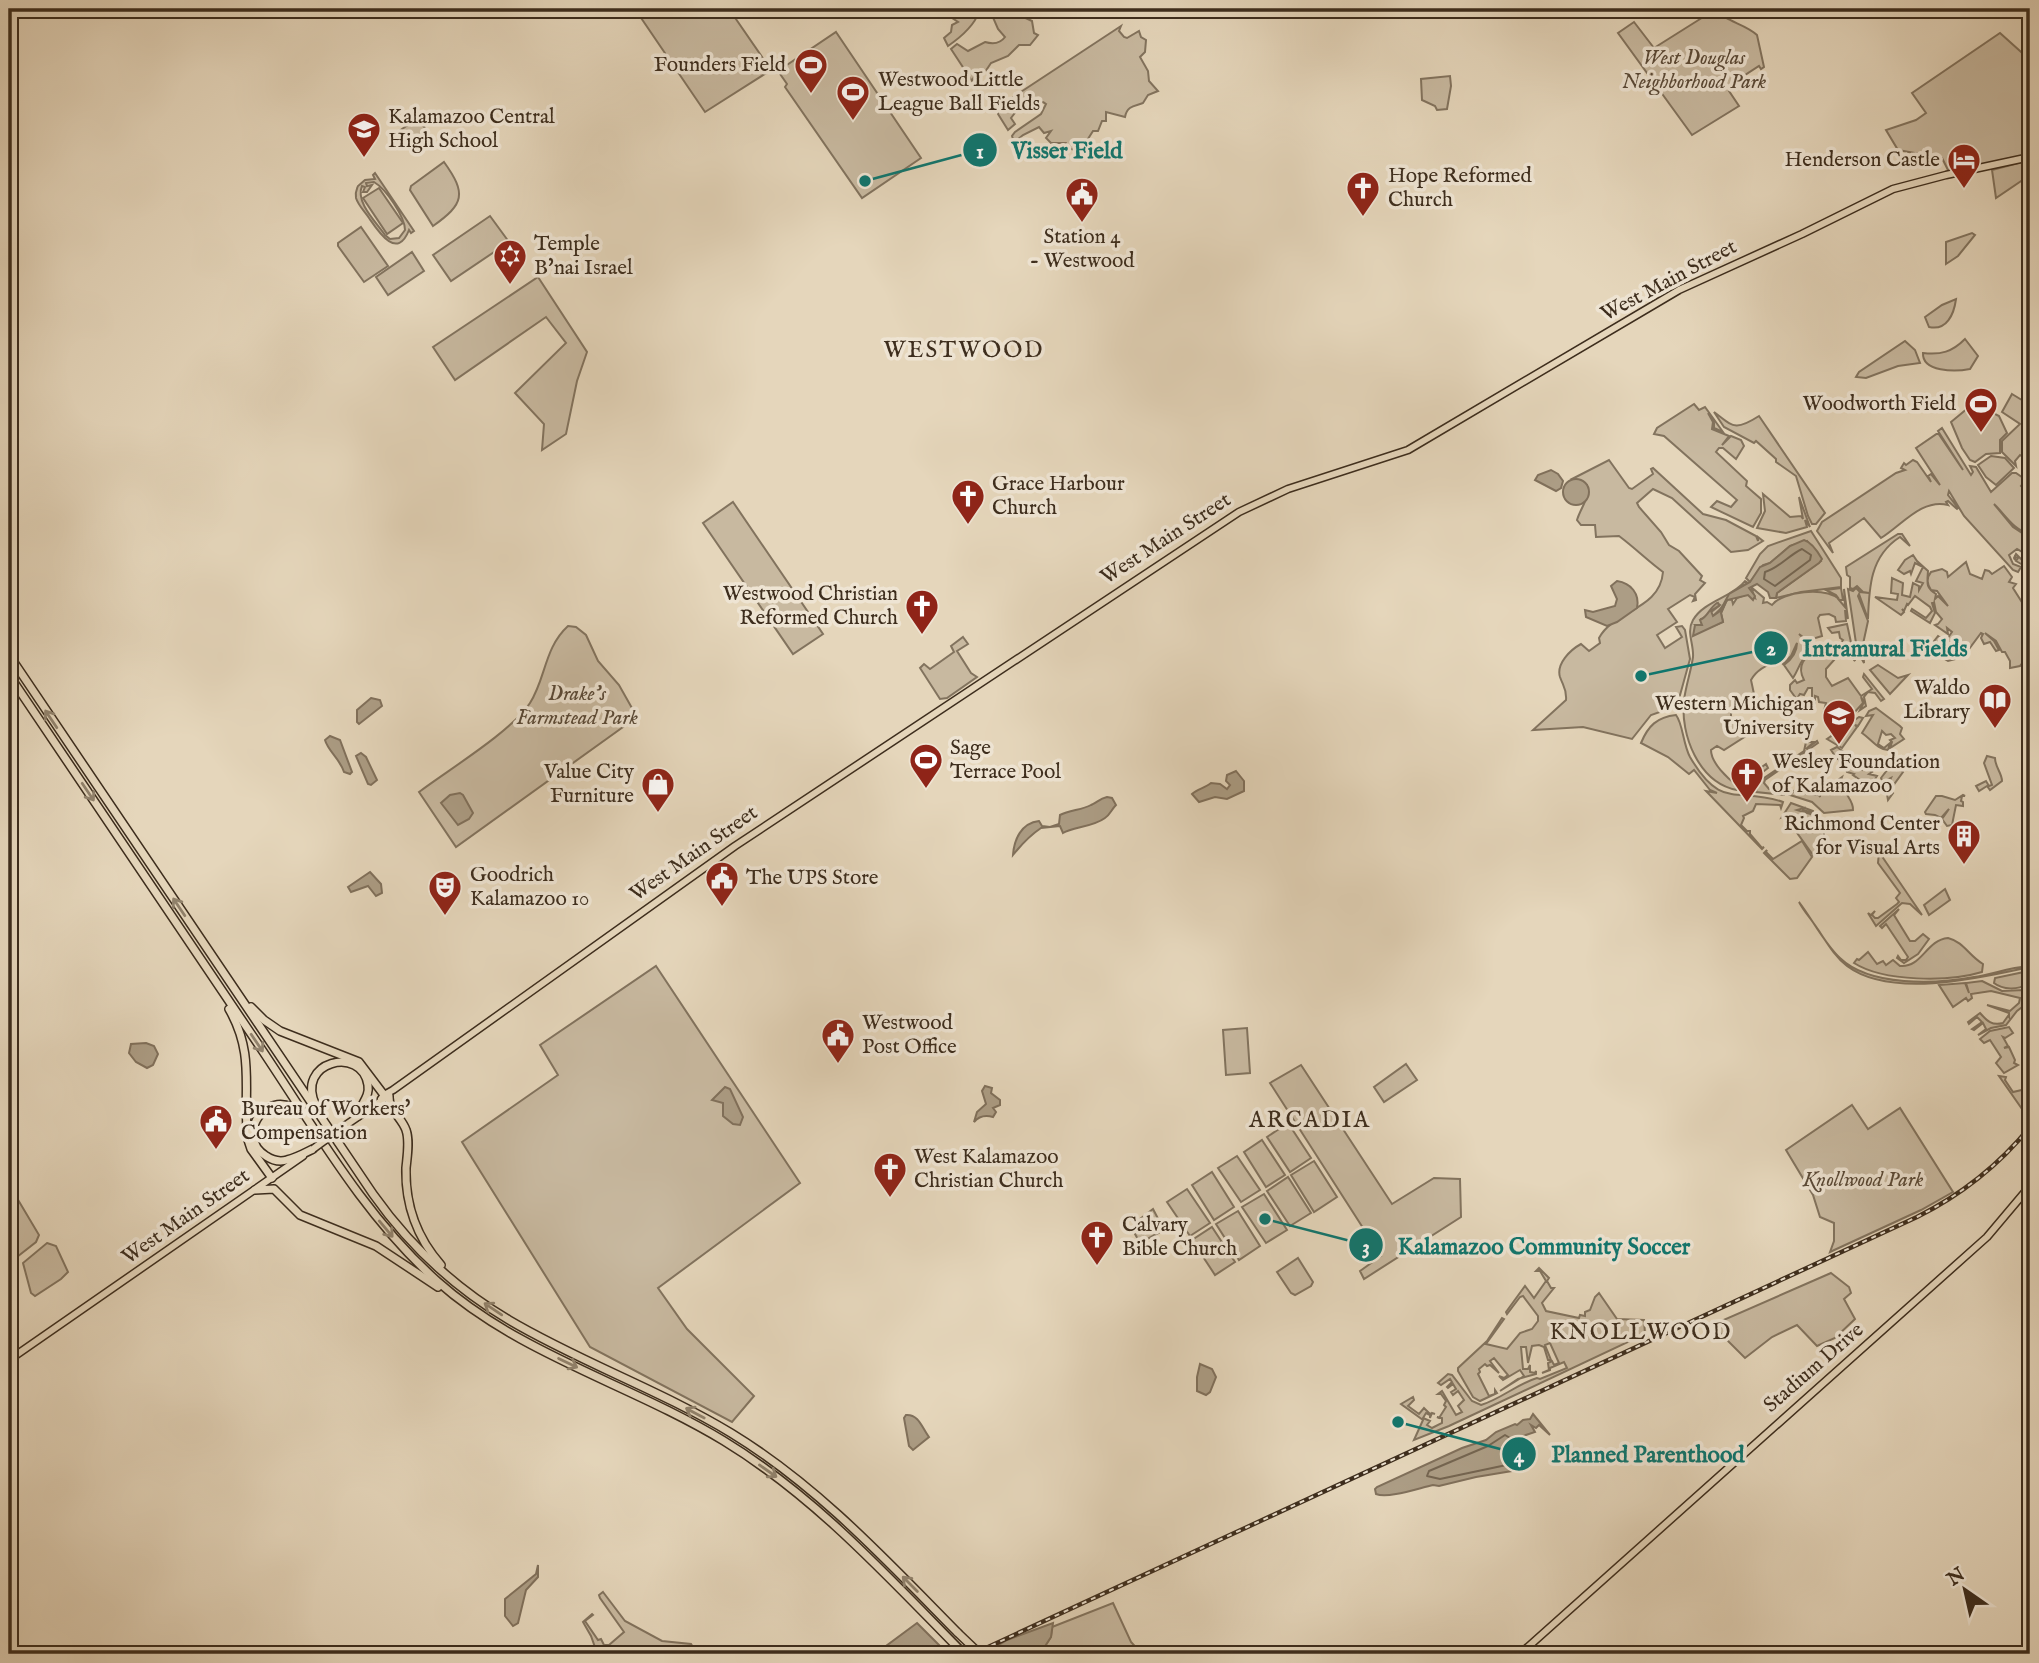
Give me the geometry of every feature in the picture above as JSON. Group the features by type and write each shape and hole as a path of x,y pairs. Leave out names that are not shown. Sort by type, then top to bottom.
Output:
{"highway":[{"path":"9,655 321,1120 394,1223 421,1251 460,1286 524,1328 689,1410 774,1461 844,1519 980,1654"},
{"path":"9,675 314,1128 391,1234 439,1283 469,1307"},
{"path":"217,964 264,1020 281,1031 359,1062 387,1095 407,1134 407,1195 416,1227 434,1256 460,1286"},
{"path":"205,966 233,1017 242,1040 247,1069 247,1140 272,1178"},
{"path":"321,1120 312,1096 312,1083 321,1069 336,1062 354,1065 366,1077 368,1096 358,1116"},
{"path":"313,1149 288,1160 272,1159 258,1149 253,1134 254,1124 259,1116 268,1108 278,1105 293,1108 314,1128"},
{"path":"255,1190 274,1189 300,1215 376,1246 538,1348 707,1432 762,1466 838,1528 964,1654"}],"main road":[{"name":"West Main Street","path":"9,1360 313,1149 741,842 1239,512 1285,490 1408,450 1677,292 1893,189 2030,157"},
{"name":"Stadium Drive","path":"1520,1654 1987,1237 2030,1186"}],"green space":[{"path":"635,9 729,9 771,70 705,112"},
{"path":"950,9 1018,9 1017,14 1032,21 1034,33 1038,35 1030,45 1019,45 1008,56 991,63 985,72 977,71 972,81 951,49 957,44 968,51 985,42 998,42 1005,37 992,15 979,12 966,31 948,46 944,38 951,32 952,25 958,22 952,18"},
{"name":"West Douglas Neighborhood Park","path":"1716,9 1724,17 1757,35 1764,67 1761,69 1759,66 1739,79 1740,83 1729,91 1739,106 1692,135 1618,33 1634,22 1654,48"},
{"path":"1121,26 1119,31 1124,37 1139,31 1141,37 1146,40 1145,52 1140,57 1148,71 1149,81 1158,91 1148,95 1143,103 1130,108 1125,117 1106,112 1106,121 1102,121 1098,131 1093,131 1086,142 1074,150 1068,148 1066,143 1051,143 1046,138 1051,131 1044,133 1039,127 1017,140 1013,139 1015,132 1041,114 1046,104 1031,101 1022,107 1011,118 1015,124 1008,130 998,114 998,107"},
{"name":"Westwood Little League Ball Fields","path":"836,32 921,158 862,198 785,87 787,84 778,71"},
{"path":"2000,33 2030,60 2030,154 1949,172 1942,158 1898,150 1886,130 1916,120 1926,113 1912,93"},
{"path":"1450,76 1447,109 1437,110 1435,106 1422,100 1421,79"},
{"path":"415,120 420,121 434,141 418,147 404,142 395,134"},
{"path":"2030,160 2030,175 1996,198 1992,170"},
{"path":"444,162 456,182 459,198 451,211 433,226 410,190 411,186"},
{"path":"375,173 414,231 411,233 409,230 399,243 388,241 382,236 357,201 358,186 365,180 375,179","holes":["374,182 384,191 402,218 405,230 399,238 390,239 385,235 361,199 362,186 365,187 363,192 367,192 372,185 367,186 366,183"]},
{"path":"379,188 403,223 387,234 363,198"},
{"path":"490,216 509,242 451,281 433,255"},
{"path":"361,227 388,266 364,282 338,246 338,243"},
{"path":"1972,233 1975,235 1958,256 1946,264 1946,242"},
{"path":"412,252 424,271 388,295 376,277"},
{"path":"538,277 587,352 577,381 566,434 542,450 544,424 515,393 566,343 546,317 455,380 433,347"},
{"path":"1956,299 1949,320 1941,326 1929,327 1925,317"},
{"path":"1965,339 1978,356 1970,369 1940,369 1928,364 1924,359 1923,353 1946,352"},
{"path":"1905,341 1915,350 1920,363 1898,366 1866,378 1856,377 1859,372"},
{"path":"2012,394 2030,405 2030,429 2023,426 2030,430 2030,462 2020,455 2015,461 2016,466 2002,452 2002,441 2020,424 2002,412"},
{"path":"1694,404 1699,410 1705,407 1723,432 1714,428 1714,423 1708,413 1713,422 1712,429 1729,436 1722,445 1731,436 1741,440 1744,446 1736,459 1723,448 1716,452 1747,481 1746,486 1761,499 1761,513 1753,527 1711,507 1717,501 1731,507 1737,500 1664,436 1654,434 1657,428"},
{"name":"Woodworth Field","path":"1981,407 1999,416 2007,433 2000,440 2000,453 1986,454 1975,462 1970,460 1962,448 1951,422 1968,408"},
{"path":"1714,412 1734,425 1744,424 1759,416 1825,513 1816,524 1812,524 1808,516 1796,476 1776,462 1756,441 1754,443 1724,427"},
{"path":"1942,428 1971,475 1973,472 1970,466 1976,467 1991,492 2012,473 2026,480 2021,486 2030,495 2030,523 2026,530 2029,533 2014,525 1994,504 2030,542 2030,555 2023,565 2016,561 2018,558 2014,558 2016,554 2021,559 2022,552 2017,549 2009,555 2013,564 2021,567 2018,572 2013,570 1964,516 1949,491 1948,495 1957,509 1948,501 1948,505 1938,504 1921,509 1881,538 1864,518 1829,543 1833,553 1817,531 1822,522 1896,473 1905,470 1901,468 1904,463 1906,465 1913,460 1917,462 1931,482 1928,476 1931,474 1940,485 1916,448 1938,433 1963,470 1938,431"},
{"path":"1991,456 2005,458 2014,468 1996,485 1978,465"},
{"path":"1609,460 1629,488 1632,489 1653,474 1653,468 1703,514 1726,520 1756,536 1758,541 1758,537 1763,541 1748,550 1731,552 1672,498 1653,489 1637,503 1639,507 1669,545 1679,551 1702,576 1700,580 1705,583 1695,594 1696,600 1693,601 1695,597 1690,595 1668,609 1677,622 1657,635 1665,648 1682,637 1676,627 1682,626 1685,630 1690,659 1677,706 1651,715 1632,739 1583,727 1533,730 1566,700 1559,672 1568,654 1581,644 1589,651 1600,643 1599,638 1606,629 1645,602 1660,585 1663,572 1619,536 1596,537 1595,525 1581,525 1577,520 1586,499 1587,485 1572,479"},
{"path":"1763,494 1790,517 1801,516 1803,519 1799,497 1810,527 1805,520 1807,527 1786,533 1757,528 1765,511"},
{"path":"733,502 823,634 793,654 703,523"},
{"path":"1811,531 1841,578 1841,587 1776,598 1777,593 1821,561 1807,541 1790,546 1770,563 1763,565 1750,582 1746,578 1768,546"},
{"path":"1902,534 1910,546 1900,537 1882,553 1873,574 1868,619 1859,594 1858,596 1868,621 1863,644 1864,663 1857,650 1848,589 1853,591 1856,588 1860,592 1869,593 1863,592 1857,586 1850,588 1846,567"},
{"path":"1913,555 1928,571 1927,579 1928,585 1930,590 1936,594 1935,599 1938,596 1948,606 1937,591 1930,588 1928,579 1931,572 1942,569 1947,572 1948,577 1966,562 1970,574 1982,579 1985,570 1992,574 2004,566 2012,577 2009,582 2016,584 2013,588 2030,615 2030,654 2020,666 2010,668 2005,652 1985,633 1999,650 1996,651 1990,642 1984,644 1981,633 1963,657 1948,661 1928,649 1938,636 1941,638 1935,646 1940,649 1952,632 1947,628 1948,634 1935,625 1942,619 1936,612 1934,602 1935,613 1930,623 1911,611 1912,609 1926,618 1932,611 1915,596 1904,611 1902,609 1904,612 1901,615 1875,597 1897,600 1898,594 1891,593 1892,578 1903,583 1902,595 1910,597 1913,583 1919,586 1919,590 1923,583 1916,581 1923,567 1915,563 1911,574 1910,571 1904,574 1898,570 1905,560"},
{"path":"1745,581 1748,583 1728,599 1732,600 1733,604 1737,598 1748,594 1755,598 1751,587 1764,598 1763,603 1772,605 1785,596 1804,592 1824,593 1839,599 1826,590 1841,588 1843,600 1839,600 1845,607 1844,589 1848,619 1845,610 1846,621 1836,622 1835,617 1829,614 1820,615 1818,618 1822,636 1812,639 1816,647 1799,634 1814,648 1822,649 1805,657 1793,678 1784,665 1793,656 1797,643 1791,656 1783,664 1780,661 1767,665 1751,680 1754,694 1761,702 1751,699 1731,713 1731,717 1746,736 1724,750 1717,746 1711,750 1712,755 1721,770 1737,785 1766,764 1768,768 1751,781 1747,791 1741,789 1749,783 1737,790 1724,786 1702,768 1685,728 1685,694 1693,657 1691,625 1704,608","holes":["1726,602 1721,613 1723,622 1704,630 1696,625 1702,625 1701,619 1718,603 1719,606 1710,613 1713,616"]},
{"path":"1847,624 1855,661 1846,650 1843,651 1843,640 1839,632 1832,633 1828,628"},
{"name":"Drake's Farmstead Park","path":"568,626 576,627 586,635 598,661 619,685 637,717 456,847 419,792 494,738 521,714 535,693 554,644"},
{"path":"963,637 968,644 957,651 971,673 977,677 947,698 940,699 920,668 924,664 930,669 954,652 951,646"},
{"path":"1819,653 1835,659 1826,669 1826,677 1832,686 1848,678 1861,696 1872,689 1863,677 1864,674 1884,699 1881,701 1875,693 1868,692 1864,697 1866,706 1860,710 1864,702 1861,697 1863,703 1853,714 1843,704 1824,711 1826,703 1819,702 1815,696 1815,702 1812,699 1812,688 1808,688 1804,695 1800,694 1798,697 1802,702 1798,701 1790,690 1790,685 1795,680 1797,683 1804,680 1801,670 1803,662 1809,656"},
{"path":"1878,665 1898,678 1908,675 1890,694 1870,670"},
{"path":"1876,708 1902,728 1900,734 1904,739 1890,748 1892,742 1890,740 1895,738 1882,731 1878,744 1884,748 1890,743 1888,750 1884,750 1862,733 1873,715 1866,716"},
{"path":"1676,715 1690,757 1712,785 1732,794 1783,802 1781,808 1780,805 1756,804 1753,811 1743,816 1741,825 1750,831 1762,848 1764,847 1762,849 1706,791 1717,793 1710,790 1694,770 1689,774 1668,757 1641,743 1654,723"},
{"path":"1859,717 1863,718 1858,726 1855,725 1857,727 1842,748 1827,739"},
{"path":"1817,741 1818,743 1765,780 1764,783 1769,789 1785,789 1784,795 1756,792 1758,782 1804,751 1806,742 1814,742 1806,749"},
{"path":"1837,747 1845,753 1842,758 1844,759 1846,754 1851,757 1849,761 1862,770 1865,767 1872,772 1869,774 1877,776 1870,787 1854,774 1847,772 1845,764 1842,766 1839,761 1841,758 1837,759 1831,750"},
{"path":"1987,756 1995,758 2002,781 1990,790 1987,786 1979,791 1976,786 1986,781 1989,786 1992,785 1984,763"},
{"path":"1894,761 1903,772 1890,790 1893,793 1888,800 1886,789 1891,778 1883,782 1881,778"},
{"path":"1842,777 1840,783 1843,783 1853,810 1824,813 1812,802 1790,795 1794,791 1820,797 1834,782 1837,786 1835,782"},
{"path":"1963,795 1963,806 1956,805 1952,825 1947,826 1942,819 1949,809 1941,818 1925,812 1936,796 1955,800"},
{"path":"1791,803 1813,811 1803,810 1804,808 1797,810 1814,815 1824,829 1824,840 1813,855 1792,826 1789,827 1784,816 1782,817"},
{"path":"1802,841 1812,857 1797,878 1790,879 1764,853 1767,850 1773,859"},
{"path":"1879,852 1922,915 1910,904 1902,903 1876,926 1868,913 1871,915 1875,911 1872,915 1878,918 1899,902 1896,898 1900,893 1878,863"},
{"path":"1945,889 1950,900 1929,915 1924,905"},
{"path":"1899,909 1894,915 1910,941 1915,941 1923,934 1929,939 1918,954 1904,963 1897,958 1898,956 1901,960 1908,957 1886,924 1882,928 1880,926"},
{"path":"1948,938 1983,964 1982,972 1935,979 1899,977 1882,974 1854,963 1868,952 1877,964 1883,961 1886,965 1893,960 1900,966 1907,965 1914,963 1934,944"},
{"path":"1826,942 1840,958 1853,967 1886,979 1941,981 2030,967 1986,976 1936,983 1887,982 1865,976 1847,966 1838,958"},
{"path":"656,966 800,1183 658,1288 687,1329 754,1396 732,1422 590,1347 462,1142 558,1075 540,1045"},
{"path":"2024,972 2027,984 2023,986 2006,988 1994,983 1995,978"},
{"path":"1982,981 2002,991 2024,990 2028,992 2030,1001 2017,1011 2006,1025 1991,1028 1978,1035 1986,1029 1983,1023 1974,1030 1972,1029 1982,1022 1977,1017 1969,1024 1968,1022 1980,1013 1996,1024 2003,1023 2009,1017 2009,1013 1987,1005 2010,1011 2019,1003 2020,998 1991,991 1971,994 1972,998 1968,1001 1966,998 1953,1007 1939,985 1965,983 1969,993 1966,983"},
{"path":"2009,1027 2013,1033 2003,1037 2008,1046 2004,1048 2009,1047 2014,1063 2018,1065 2004,1073 1996,1063 2001,1057 1990,1040 1984,1043 1980,1039 1990,1031"},
{"path":"1247,1028 1250,1073 1226,1075 1223,1030"},
{"path":"1406,1064 1417,1080 1384,1102 1374,1087"},
{"path":"1301,1065 1392,1204 1434,1178 1460,1179 1461,1217 1364,1279 1360,1271 1381,1256 1270,1083"},
{"path":"1999,1076 2006,1077 2005,1080 2013,1092 2030,1088 2029,1119"},
{"name":"Knollwood Park","path":"1852,1105 1868,1129 1900,1108 1953,1192 1921,1210 1830,1252 1834,1241 1834,1223 1820,1217 1813,1195 1786,1150"},
{"path":"1288,1123 1311,1158 1290,1172 1267,1137"},
{"path":"1262,1140 1285,1175 1266,1187 1244,1152"},
{"path":"1237,1156 1260,1190 1241,1202 1218,1168"},
{"path":"1314,1161 1337,1197 1314,1212 1291,1175"},
{"path":"1212,1172 1234,1207 1214,1220 1192,1185"},
{"path":"1288,1177 1311,1213 1290,1226 1267,1191"},
{"path":"1187,1189 1210,1223 1190,1236 1167,1202"},
{"path":"9,1191 14,1193 39,1235 36,1242 17,1257 9,1235"},
{"path":"1264,1194 1287,1230 1266,1243 1242,1207"},
{"path":"1153,1209 1164,1230 1140,1243 1135,1234 1136,1222"},
{"path":"1238,1211 1260,1246 1239,1260 1216,1224"},
{"path":"1212,1227 1235,1262 1215,1275 1192,1240"},
{"path":"47,1243 56,1246 68,1272 35,1296 31,1293 23,1263"},
{"path":"1298,1258 1313,1282 1295,1295 1277,1272"},
{"path":"1539,1268 1549,1278 1547,1281 1551,1288 1554,1288 1542,1303 1546,1311 1579,1318 1580,1315 1585,1316 1599,1293 1617,1319 1644,1320 1645,1334 1414,1440 1423,1420 1401,1404 1413,1397 1414,1400 1408,1406 1419,1414 1424,1408 1432,1413 1430,1418 1426,1413 1423,1418 1430,1421 1427,1425 1432,1428 1442,1423 1442,1418 1439,1417 1446,1407 1446,1401 1438,1394 1442,1391 1456,1415 1462,1412 1458,1406 1464,1400 1458,1391 1453,1395 1451,1392 1456,1389 1453,1384 1447,1387 1452,1382 1450,1379 1441,1385 1438,1383 1448,1374 1452,1375 1472,1401 1481,1405 1530,1381 1567,1368 1564,1362 1550,1370 1542,1373 1549,1370 1548,1363 1559,1363 1550,1343 1545,1345 1551,1360 1548,1360 1544,1347 1539,1345 1532,1346 1528,1363 1526,1347 1521,1347 1523,1369 1528,1369 1530,1365 1530,1372 1536,1371 1536,1374 1520,1378 1524,1376 1520,1370 1503,1380 1499,1376 1504,1378 1508,1375 1494,1358 1490,1361 1499,1373 1485,1364 1478,1374 1489,1396 1495,1394 1480,1401 1473,1397 1458,1371 1487,1341 1502,1318 1504,1319 1486,1344 1507,1349 1520,1333 1532,1329 1538,1316 1523,1296 1507,1314 1506,1312 1525,1286 1534,1298 1546,1281 1540,1271 1536,1271"},
{"path":"1831,1273 1849,1287 1851,1293 1844,1299 1855,1319 1835,1338 1817,1346 1797,1325 1772,1337 1745,1358 1712,1325"},
{"path":"603,1592 625,1621 662,1641 691,1644 693,1654 687,1654 687,1649 673,1647 672,1654 654,1649 651,1654 637,1654 624,1649 596,1650 583,1622 592,1614 585,1621 604,1645 609,1645 624,1632 600,1598 599,1595"},
{"path":"1113,1603 1131,1642 1142,1654 1040,1654 1051,1637 1052,1627"}],"water":[{"path":"1551,470 1563,481 1561,488 1556,491 1535,480 1538,475"},
{"path":"1576,479 1585,483 1589,492 1585,501 1576,505 1567,501 1563,492 1567,483"},
{"path":"1804,540 1812,545 1822,559 1819,563 1777,593 1776,598 1770,598 1768,592 1757,584 1749,588 1755,596 1753,600 1748,595 1727,600 1721,613 1723,622 1693,636 1695,625 1702,625 1700,620 1714,605 1720,605 1711,611 1713,616 1720,611 1729,594 1750,582 1760,567 1770,563 1790,546"},
{"path":"1617,581 1633,590 1637,598 1637,608 1607,626 1586,617 1585,610 1593,612 1615,606 1617,599 1611,586"},
{"path":"371,698 380,700 382,706 359,724 357,710"},
{"path":"330,736 340,740 352,772 350,774 344,772 327,744 325,740"},
{"path":"361,753 366,757 377,780 371,785 368,784 356,756"},
{"path":"1236,771 1244,781 1244,791 1227,799 1215,797 1199,802 1192,794 1211,783 1220,784 1227,789 1230,785 1226,781 1227,775"},
{"path":"460,793 473,813 469,819 458,825 441,803 450,795"},
{"path":"1107,797 1112,798 1116,805 1105,818 1063,833 1060,826 1041,828 1013,855 1017,838 1027,825 1039,821 1042,826 1059,824 1060,815 1087,807"},
{"path":"370,872 381,884 382,893 376,896 368,886 351,892 348,887"},
{"path":"146,1043 154,1046 158,1054 153,1065 147,1068 136,1062 129,1053 131,1044"},
{"path":"985,1086 992,1088 991,1093 1000,1100 1000,1105 993,1108 996,1112 993,1117 983,1116 974,1122 977,1112 986,1104 982,1091"},
{"path":"725,1087 730,1089 743,1117 740,1125 733,1124 723,1116 723,1103 712,1100"},
{"path":"1200,1364 1212,1369 1216,1377 1206,1395 1197,1391"},
{"path":"1533,1414 1550,1435 1539,1425 1536,1428 1531,1425 1535,1432 1523,1436 1514,1447 1526,1458 1523,1467 1518,1470 1396,1494 1376,1494 1377,1487 1462,1448 1486,1440 1496,1432 1530,1419"},
{"path":"906,1415 917,1419 929,1437 913,1450 909,1446 904,1418"},
{"path":"538,1565 538,1577 526,1590 518,1623 513,1626 505,1616 505,1599 536,1574"},
{"path":"917,1623 942,1648 929,1654 879,1654 882,1649"},
{"path":"1053,1623 1051,1637 1040,1654 1001,1654 997,1646 1007,1640"}],"railway":[{"path":"973,1654 1917,1217 1978,1178 2030,1127"}],"place":[{"name":"Founders Field","path":"811,95"},
{"name":"Westwood Little League Ball Fields","path":"853,122"},
{"name":"Kalamazoo Central High School","path":"364,159"},
{"name":"Visser Field","path":"865,181"},
{"name":"Henderson Castle","path":"1964,190"},
{"name":"Hope Reformed Church","path":"1363,218"},
{"name":"Station 4 - Westwood","path":"1082,224"},
{"name":"Temple B'nai Israel","path":"510,286"},
{"name":"Woodworth Field","path":"1981,434"},
{"name":"Grace Harbour Church","path":"968,526"},
{"name":"Westwood Christian Reformed Church","path":"922,636"},
{"name":"Intramural Fields","path":"1641,676"},
{"name":"Waldo Library","path":"1995,730"},
{"name":"Western Michigan University","path":"1839,746"},
{"name":"Sage Terrace Pool","path":"926,790"},
{"name":"Wesley Foundation of Kalamazoo","path":"1747,804"},
{"name":"Value City Furniture","path":"658,814"},
{"name":"Richmond Center for Visual Arts","path":"1964,866"},
{"name":"The UPS Store","path":"722,908"},
{"name":"Goodrich Kalamazoo 10","path":"445,917"},
{"name":"Westwood Post Office","path":"838,1065"},
{"name":"Bureau of Workers' Compensation","path":"216,1151"},
{"name":"West Kalamazoo Christian Church","path":"890,1199"},
{"name":"Kalamazoo Community Soccer","path":"1265,1219"},
{"name":"Calvary Bible Church","path":"1097,1267"},
{"name":"Planned Parenthood","path":"1398,1422"}],"district":[{"name":"WESTWOOD","path":"964,350"},
{"name":"ARCADIA","path":"1310,1120"},
{"name":"KNOLLWOOD","path":"1641,1332"}]}
